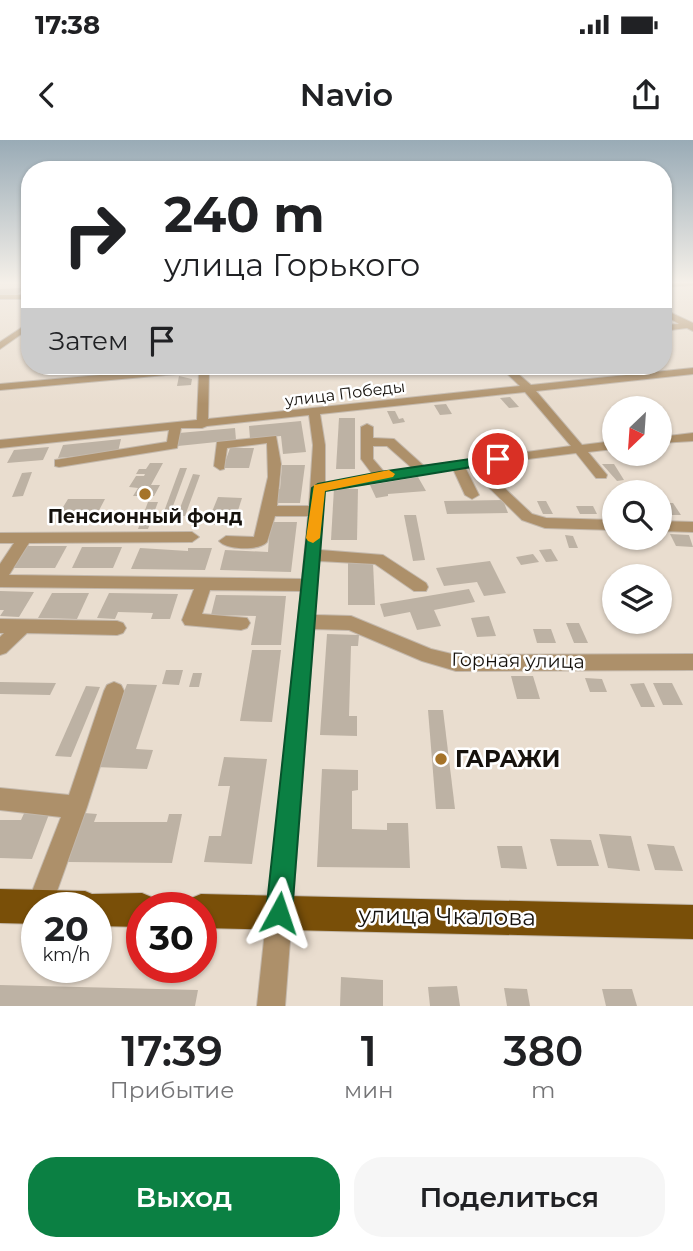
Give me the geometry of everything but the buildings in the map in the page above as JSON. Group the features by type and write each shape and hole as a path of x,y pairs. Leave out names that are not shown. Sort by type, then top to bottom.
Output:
{"main road":[{"path":"0,906 21,907"},
{"name":"улица Чкалова","path":"217,911 693,922"}],"street":[{"path":"672,327 691,326"},
{"path":"0,346 21,331"},
{"path":"0,335 21,335"},
{"name":"улица Победы","path":"672,373 693,371"},
{"path":"0,395 4,386 126,375"},
{"path":"202,425 204,375"},
{"path":"514,375 601,475"},
{"name":"улица Победы","path":"0,444 202,425 652,375"},
{"path":"271,1006 318,488 319,444 314,413"},
{"path":"59,463 173,445 175,427"},
{"path":"367,427 367,459 380,475"},
{"path":"672,439 693,437"},
{"path":"220,466 222,445 272,439 276,456 270,511 261,542 226,541"},
{"path":"367,442 390,442 421,470"},
{"path":"318,488 380,475 602,446"},
{"path":"464,463 472,495"},
{"path":"464,463 527,517 545,523 602,525"},
{"path":"270,511 315,511"},
{"path":"672,526 693,527"},
{"path":"0,538 192,537"},
{"path":"25,538 0,579 309,585"},
{"path":"312,555 378,559 420,587"},
{"path":"204,584 191,620 240,623"},
{"name":"Горная улица","path":"307,622 351,622 428,656 456,663 693,662"},
{"path":"0,626 117,628"},
{"path":"0,648 23,626"},
{"path":"44,892 76,807 114,691"},
{"path":"0,799 76,807"}],"slow traffic":[{"path":"313,538 318,488 389,474"}],"place":[{"name":"Пенсионный фонд","path":"145,494"},
{"name":"ГАРАЖИ","path":"441,759"}],"route":[{"path":"279,913 318,488 380,475 498,459"}]}
